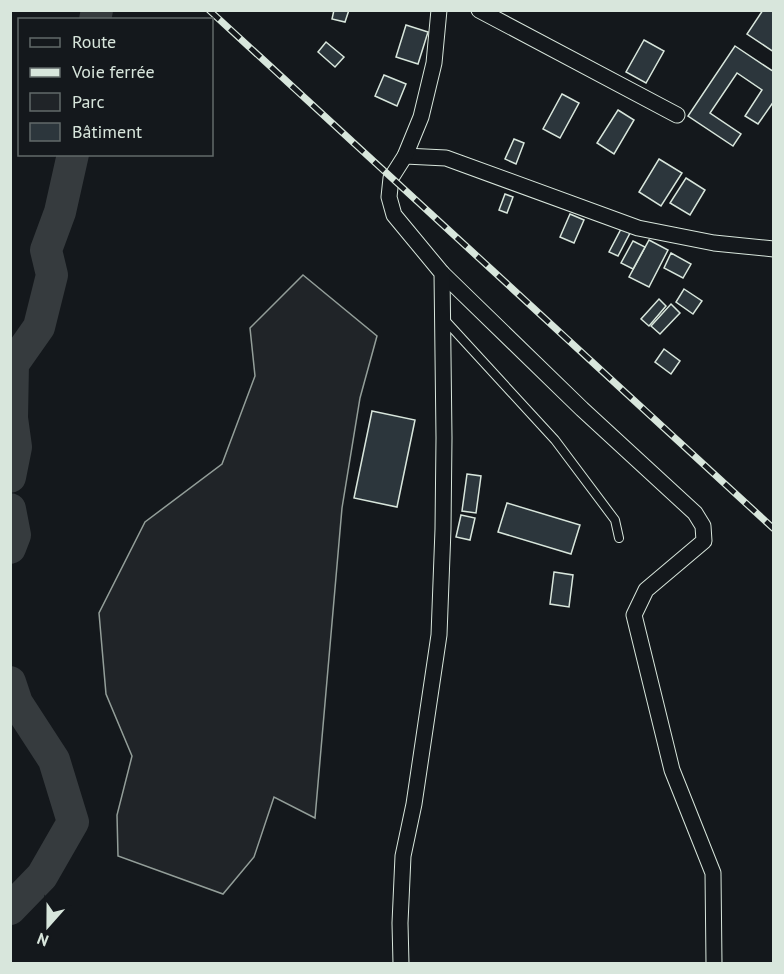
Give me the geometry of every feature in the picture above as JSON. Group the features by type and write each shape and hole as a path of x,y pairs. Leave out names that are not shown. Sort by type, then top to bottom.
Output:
{"street":[{"path":"440,10 434,63 421,117 405,156 391,178 389,197 394,215 442,273 582,409 695,513 703,526 704,541 646,590 634,615 672,770 712,873 714,963"},
{"path":"479,10 677,115"},
{"path":"405,156 446,158 638,228 714,243 774,249"},
{"path":"401,963 403,856 414,804 439,635 444,438 442,273"}],"lane":[{"path":"442,316 555,440 615,520 619,538"}],"green space":[{"path":"303,275 377,336 360,398 342,508 315,818 274,797 254,857 223,894 118,856 117,815 132,756 106,694 99,613 145,522 222,464 255,376 250,328"}],"building":[{"path":"334,10 349,10 345,22 332,19"},
{"path":"763,10 774,10 774,52 747,34"},
{"path":"406,25 428,32 418,64 396,57"},
{"path":"644,40 664,51 646,83 626,72"},
{"path":"326,42 344,57 335,67 318,52"},
{"path":"735,46 774,72 774,101 758,124 745,116 762,90 737,73 710,113 741,134 733,146 688,116"},
{"path":"384,75 406,84 397,106 375,96"},
{"path":"562,94 579,103 560,138 543,129"},
{"path":"618,110 634,120 614,154 597,143"},
{"path":"514,139 524,143 516,164 505,159"},
{"path":"659,159 682,173 661,206 639,192"},
{"path":"686,178 705,190 690,215 670,203"},
{"path":"505,194 513,197 507,213 499,210"},
{"path":"570,214 584,220 574,243 560,237"},
{"path":"621,229 630,233 618,256 609,252"},
{"path":"649,240 668,250 649,287 629,277"},
{"path":"633,241 645,247 633,269 621,263"},
{"path":"671,253 691,264 683,278 664,268"},
{"path":"684,289 702,301 693,314 676,302"},
{"path":"659,299 666,306 649,326 641,319"},
{"path":"671,304 680,313 660,334 651,326"},
{"path":"664,349 680,361 671,374 655,362"},
{"path":"372,411 415,420 397,507 354,498"},
{"path":"467,474 481,476 476,513 462,511"},
{"path":"507,503 580,525 571,554 498,532"},
{"path":"461,515 475,518 470,540 456,537"},
{"path":"554,572 573,575 569,607 550,604"}],"waterway":[{"path":"95,18 97,10"},
{"path":"10,477 16,447 12,418 13,364 39,327 52,275 46,250 60,212 73,156"},
{"path":"10,509 15,535 10,548"},
{"path":"10,682 17,703 54,760 73,822 42,876 10,909"}],"railway":[{"path":"209,10 774,529"}]}
